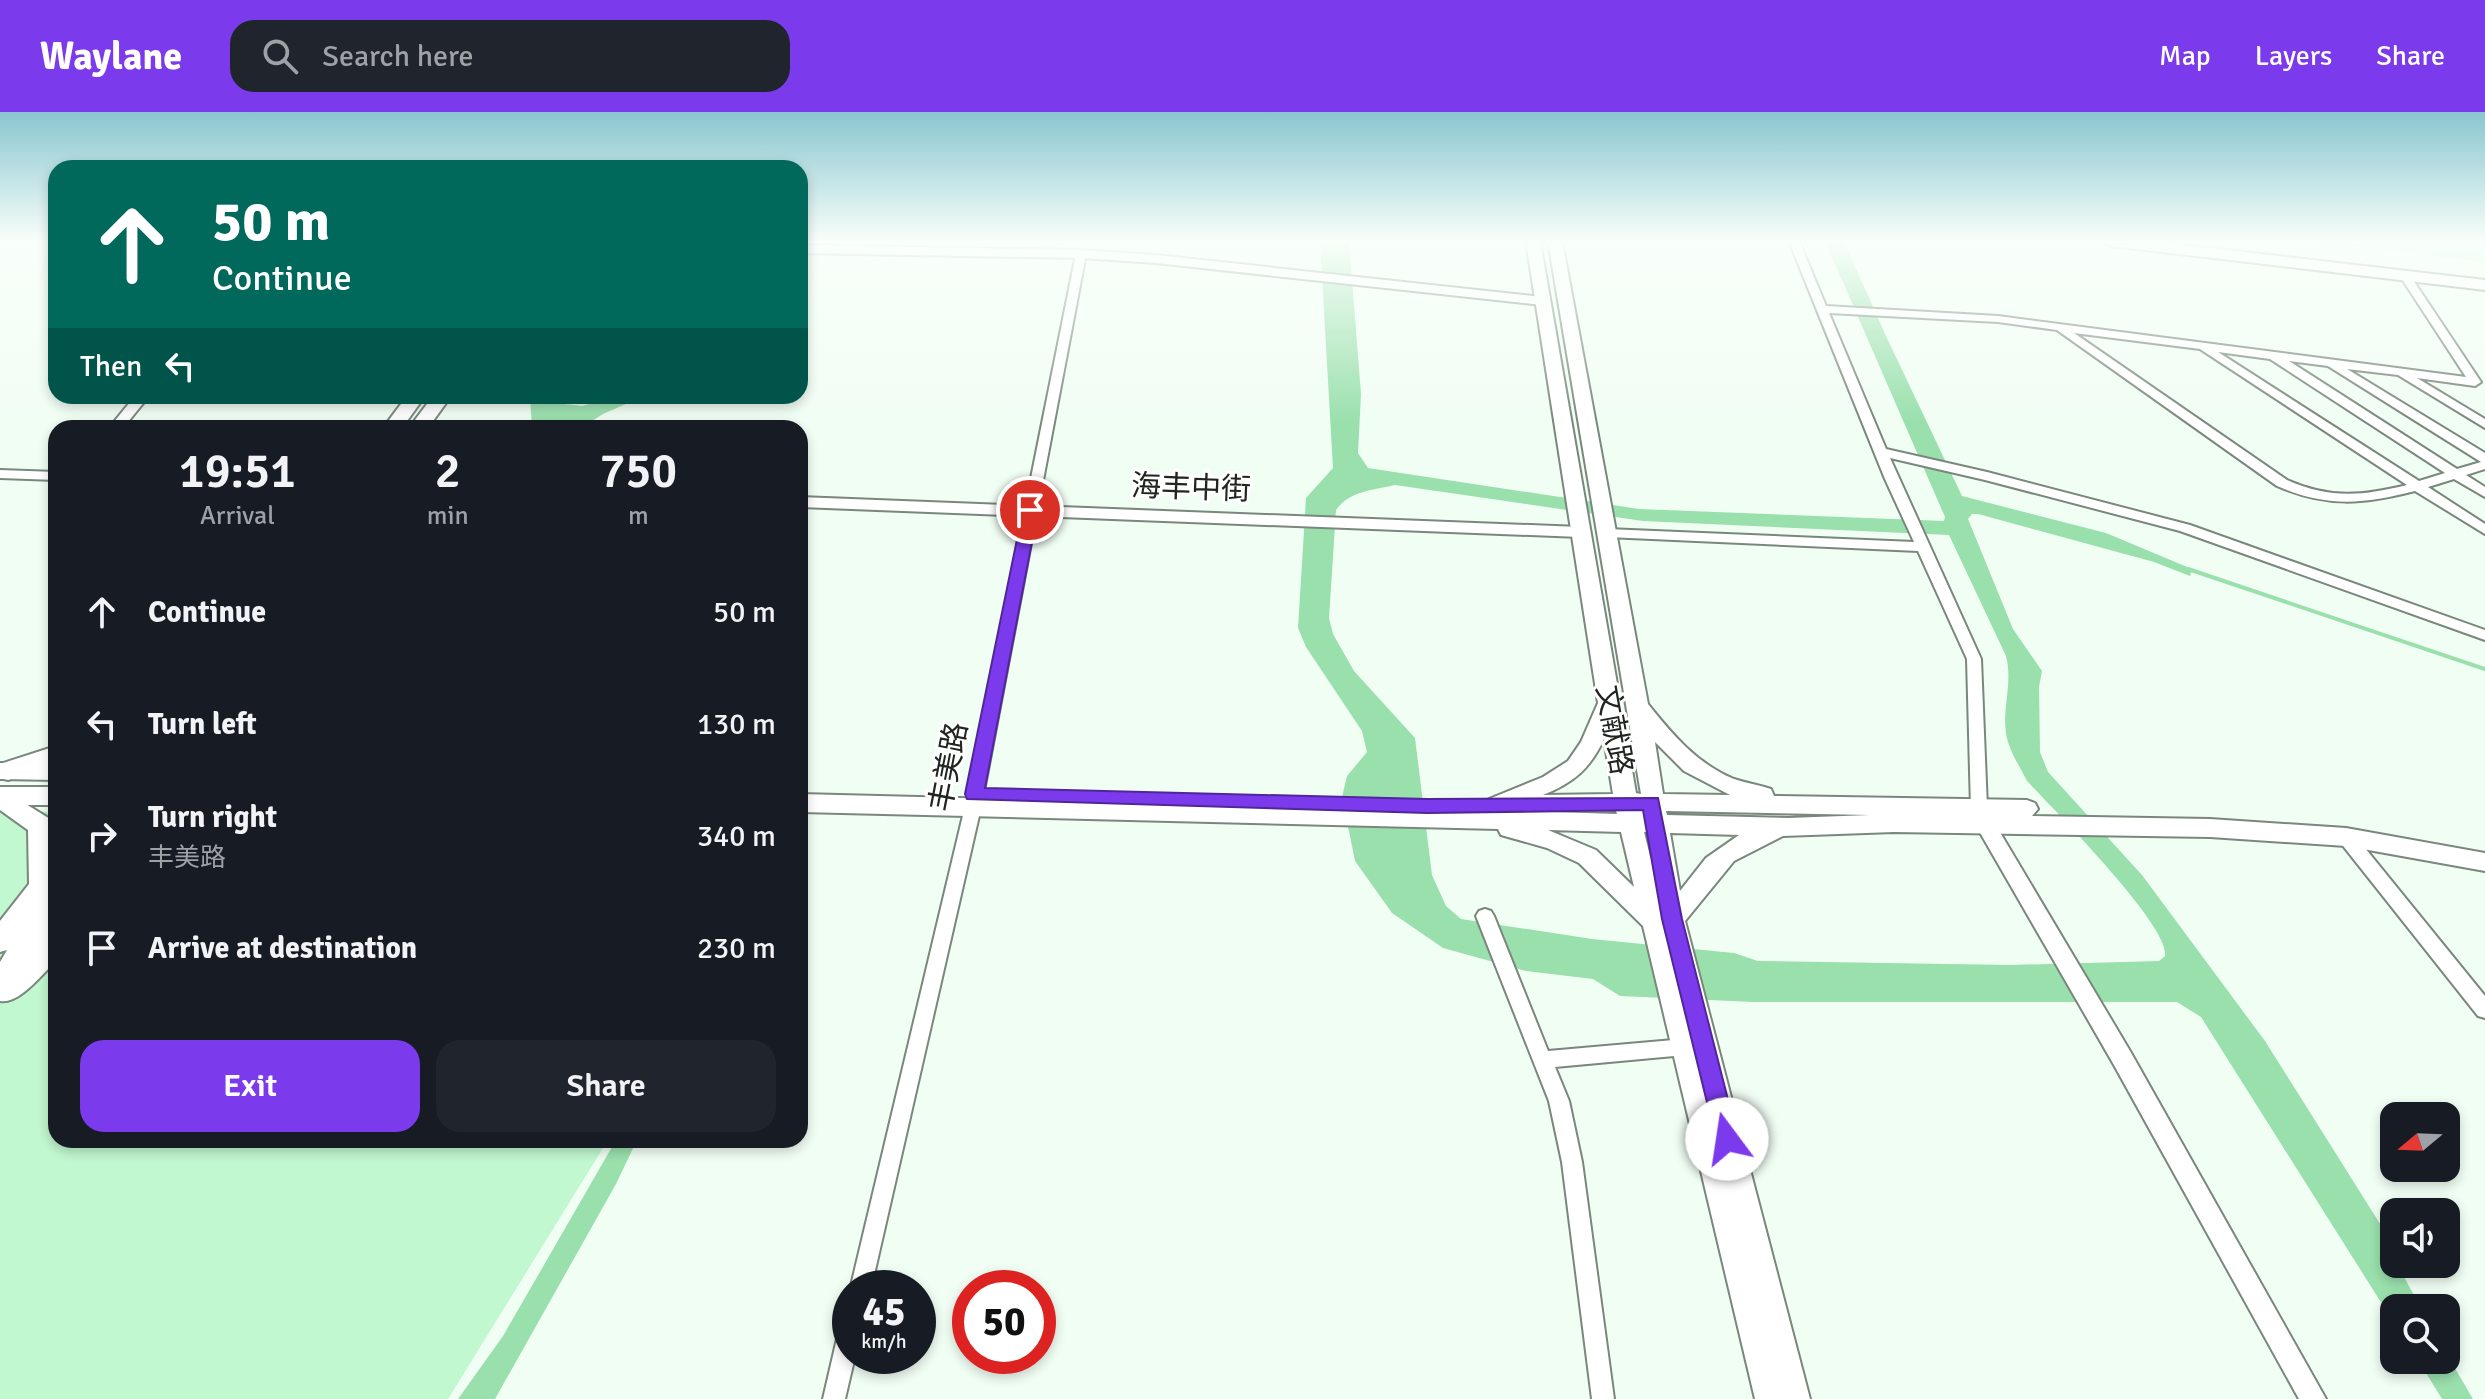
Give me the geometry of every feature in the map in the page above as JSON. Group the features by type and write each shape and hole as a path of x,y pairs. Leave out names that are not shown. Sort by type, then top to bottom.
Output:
{"main road":[{"name":"文献路","path":"1542,301 1628,812 1663,924"},
{"path":"1566,301 1638,706 1654,813 1663,924 1771,1399"},
{"path":"1481,813 1572,772 1587,757 1610,700"},
{"path":"1638,706 1671,749 1709,778 1736,789 1827,806"},
{"path":"4,771 48,757"},
{"path":"4,771 48,772"},
{"path":"808,790 973,801"},
{"path":"0,796 48,796"},
{"path":"0,796 41,826 48,868"},
{"path":"808,803 973,801 1481,813 1628,812 1788,827 1982,816"},
{"path":"1325,810 1427,806 1481,813 1553,840 1594,861 1632,905 1663,924"},
{"path":"1654,813 1827,806 1982,816 2299,823 2367,831 2485,852"},
{"path":"2115,819 2346,837 2485,862"},
{"path":"1663,924 1718,859 1733,847 1788,827"},
{"path":"0,941 48,889"},
{"path":"0,988 48,892"},
{"path":"0,995 48,951"},
{"path":"1687,1031 1794,1399"}],"street":[{"name":"丰美路","path":"864,1270 973,801 1072,301"},
{"path":"1822,301 1906,509 1974,659 1982,816 2313,1399"},
{"path":"2422,301 2480,385"},
{"path":"1826,309 1998,319 2398,371 2480,385"},
{"path":"2059,327 2292,489 2346,500 2413,485 2485,462"},
{"path":"2202,346 2485,530"},
{"path":"2271,355 2485,493"},
{"path":"2328,362 2485,462"},
{"path":"2398,371 2485,424"},
{"path":"122,420 136,404"},
{"path":"1882,452 2185,528 2485,635"},
{"path":"0,474 48,476"},
{"name":"海丰中街","path":"808,502 1580,532"},
{"path":"1607,533 1921,542"},
{"path":"2346,837 2485,1010"},
{"path":"1485,916 1559,1101 1572,1162 1603,1399"},
{"path":"1542,1060 1687,1031"},
{"path":"834,1399 840,1374"}],"shaded area":[{"path":"1323,301 1354,301 1361,394 1358,453 1368,468 1639,509 1944,521 1945,517 1851,301 1870,301 1962,496 2106,533 2192,569 2190,576 2154,562 1978,514 1972,514 1968,519 2013,629 2042,671 2039,687 2040,752 2048,772 2142,875 2265,1041 2380,1224 2380,1278 2405,1278 2413,1294 2380,1294 2380,1301 2201,1017 2177,1002 1754,1002 1620,996 1593,979 1526,971 1443,948 1392,913 1355,861 1342,797 1347,776 1367,752 1362,731 1306,647 1298,628 1306,498 1333,468","holes":["1395,485 1643,521 1949,535 2006,656 2005,724 2015,758 2027,781 2083,840 2149,920 2162,941 2165,956 2159,961 2010,965 1758,961 1734,953 1592,939 1461,919 1446,906 1432,875 1415,738 1354,671 1333,634 1329,618 1336,510 1355,495"]},
{"path":"530,404 626,404 594,420 532,420"},
{"path":"0,811 48,812 48,1148 603,1148 448,1399 0,1399"},
{"path":"611,1148 633,1148 495,1399 458,1399 503,1336"},
{"path":"2427,1374 2458,1374 2473,1399 2442,1399"}],"waterway":[{"path":"2188,569 2485,669"}],"route":[{"path":"1030,510 974,794 1427,806 1652,803 1672,919 1727,1139"}]}
